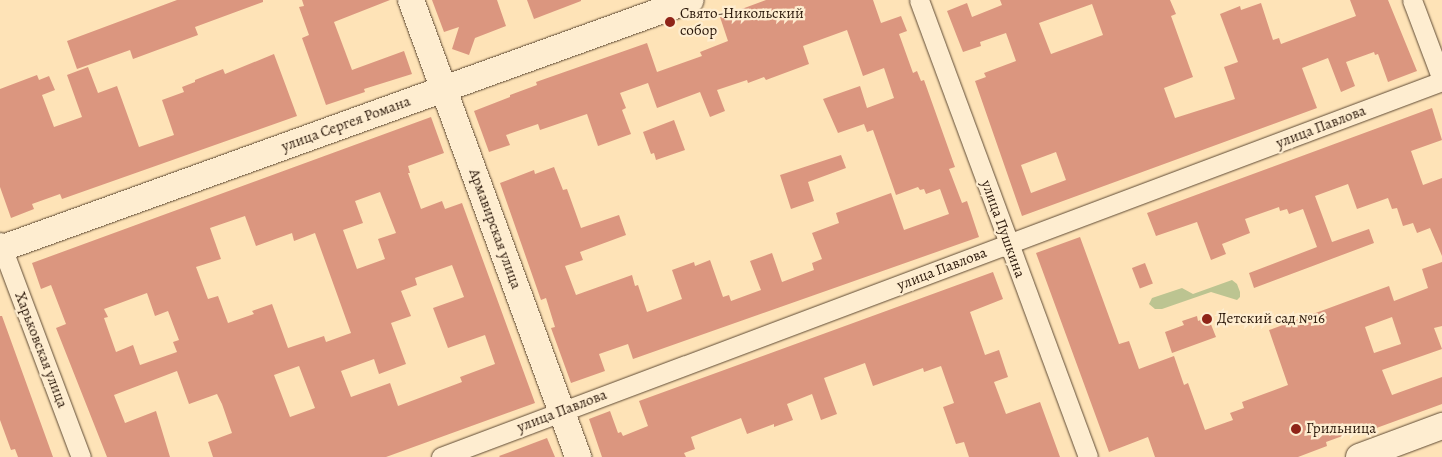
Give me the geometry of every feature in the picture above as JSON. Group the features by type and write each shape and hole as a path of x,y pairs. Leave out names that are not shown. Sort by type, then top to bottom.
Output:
{"street":[{"name":"Армавирская улица","path":"412,0 578,457"},
{"name":"улица Сергея Романа","path":"1,246 691,0"},
{"name":"улица Пушкина","path":"919,0 1088,457"},
{"path":"1412,0 1442,81"},
{"name":"улица Павлова","path":"441,457 1442,81"},
{"name":"Харьковская улица","path":"1,246 81,457"},
{"path":"1359,457 1442,426"}],"green space":[{"path":"1232,280 1237,284 1240,292 1240,297 1237,300 1211,292 1162,309 1155,309 1149,304 1152,298 1182,288 1193,294"}],"building":[{"path":"177,0 263,0 263,2 195,27 198,35 133,59 130,50 77,69 67,41"},
{"path":"302,0 390,0 334,22 352,70 404,51 412,74 364,89 365,92 326,105 302,38 309,35 299,7 304,6"},
{"path":"432,0 497,0 506,26 475,38 469,55 452,49 459,27 444,32"},
{"path":"527,0 581,0 581,1 534,19"},
{"path":"766,0 873,0 881,23 901,16 907,31 899,34 913,73 917,71 921,81 924,80 955,167 949,169 962,203 967,201 979,237 633,359 628,344 599,354 605,371 571,383 551,328 555,327 546,298 541,300 500,183 534,170 535,174 554,167 563,190 567,189 581,228 619,215 626,235 580,252 583,260 565,266 576,295 632,275 635,286 638,285 647,312 682,299 672,270 694,262 695,266 710,260 723,297 729,295 731,301 761,290 750,261 772,253 782,282 814,270 812,263 822,259 812,233 839,223 836,213 891,193 904,230 949,214 940,189 926,194 924,189 920,190 918,187 896,195 873,130 867,132 864,124 838,133 823,99 860,86 867,108 894,98 884,68 863,76 847,30 803,46 809,64 766,80 764,77 748,83 747,80 717,90 725,111 710,117 700,92 657,108 648,83 620,93 626,108 622,110 631,134 598,146 587,114 540,130 538,124 506,135 510,145 489,152 474,111 537,85 536,82 647,43 657,72 702,56 700,52 728,41 720,17"},
{"path":"1000,0 1170,0 1176,14 1171,16 1193,77 1164,88 1175,118 1235,99 1224,67 1238,62 1220,14 1240,6 1241,10 1261,3 1273,40 1279,38 1281,44 1356,16 1350,0 1388,0 1417,71 1388,82 1378,54 1375,55 1374,52 1346,62 1355,86 1341,92 1328,58 1302,68 1317,108 1022,216 975,81 986,77 984,73 1016,61 1006,33 980,42 981,46 963,52 947,11 967,3 972,17 1002,5","holes":["1092,4 1103,35 1051,54 1039,23","1056,152 1066,180 1031,193 1021,165"]},
{"path":"274,54 297,116 62,199 60,194 32,204 34,209 11,218 0,187 0,89 37,75 39,80 49,76 55,90 42,95 54,127 82,117 67,75 88,67 98,93 117,86 139,147 174,135 162,100 184,92 182,87 195,82 195,80 223,69 225,74"},
{"path":"1432,108 1442,140 1411,151 1423,185 1442,178 1442,256 1430,228 1417,233 1413,223 1403,226 1397,208 1392,209 1388,198 1357,209 1348,184 1315,196 1332,242 1369,229 1374,243 1254,288 1249,273 1317,247 1303,209 1289,214 1287,209 1280,211 1279,207 1245,219 1250,233 1222,244 1226,254 1211,260 1197,222 1156,236 1147,213"},
{"path":"431,117 444,153 408,166 410,173 408,173 421,209 442,201 445,209 462,203 535,403 386,457 213,457 208,442 232,433 222,404 217,394 189,404 177,371 114,395 125,423 156,411 170,457 107,457 56,328 66,324 51,285 41,289 32,263","holes":["380,192 396,233 378,239 385,259 357,269 343,230 363,223 355,201","245,216 256,246 292,233 294,241 315,233 351,333 326,342 324,336 288,348 272,304 252,311 254,314 228,323 218,296 208,299 196,267 221,259 210,228","452,265 464,297 433,308 448,348 485,335 495,364 460,377 462,382 398,406 390,383 351,397 341,371 374,359 379,374 406,364 391,323 411,316 401,291 417,285 415,278","147,293 155,316 168,311 179,340 173,342 177,352 140,365 133,345 116,352 104,318 108,317 104,309","299,366 315,408 290,417 274,375"]},
{"path":"674,120 685,150 656,160 654,153 651,154 643,132"},
{"path":"841,155 846,168 808,182 814,201 791,209 780,175"},
{"path":"1080,237 1119,344 1129,341 1139,369 1174,356 1184,385 1188,383 1205,430 1233,420 1230,413 1244,408 1242,402 1288,385 1269,330 1389,286 1394,301 1428,288 1422,269 1442,262 1442,326 1434,328 1442,349 1382,370 1392,395 1442,377 1442,404 1371,430 1370,426 1326,442 1327,446 1298,457 1155,457 1148,437 1109,452 1036,253","holes":["1392,317 1401,344 1374,353 1365,327"]},
{"path":"1145,263 1153,284 1140,289 1132,268"},
{"path":"993,272 1003,299 970,312 985,355 999,350 1008,377 994,382 1006,414 1040,402 1060,457 969,457 964,442 956,444 943,407 954,403 941,366 924,372 923,368 873,386 865,363 824,378 837,414 821,420 812,394 787,404 793,420 774,427 774,424 747,434 741,418 691,437 695,449 684,453 686,457 602,457 589,419 610,411 618,433 621,432 623,436 648,426 639,401"},
{"path":"0,316 2,316 53,457 18,457 15,449 11,450 0,420"},
{"path":"1197,316 1198,321 1208,317 1216,337 1172,353 1165,332 1184,325 1182,321"},
{"path":"547,438 555,457 499,456"}],"place":[{"name":"Свято-Никольский собор","path":"670,22"},
{"name":"Детский сад №16","path":"1207,319"},
{"name":"Грильница","path":"1296,429"}]}
